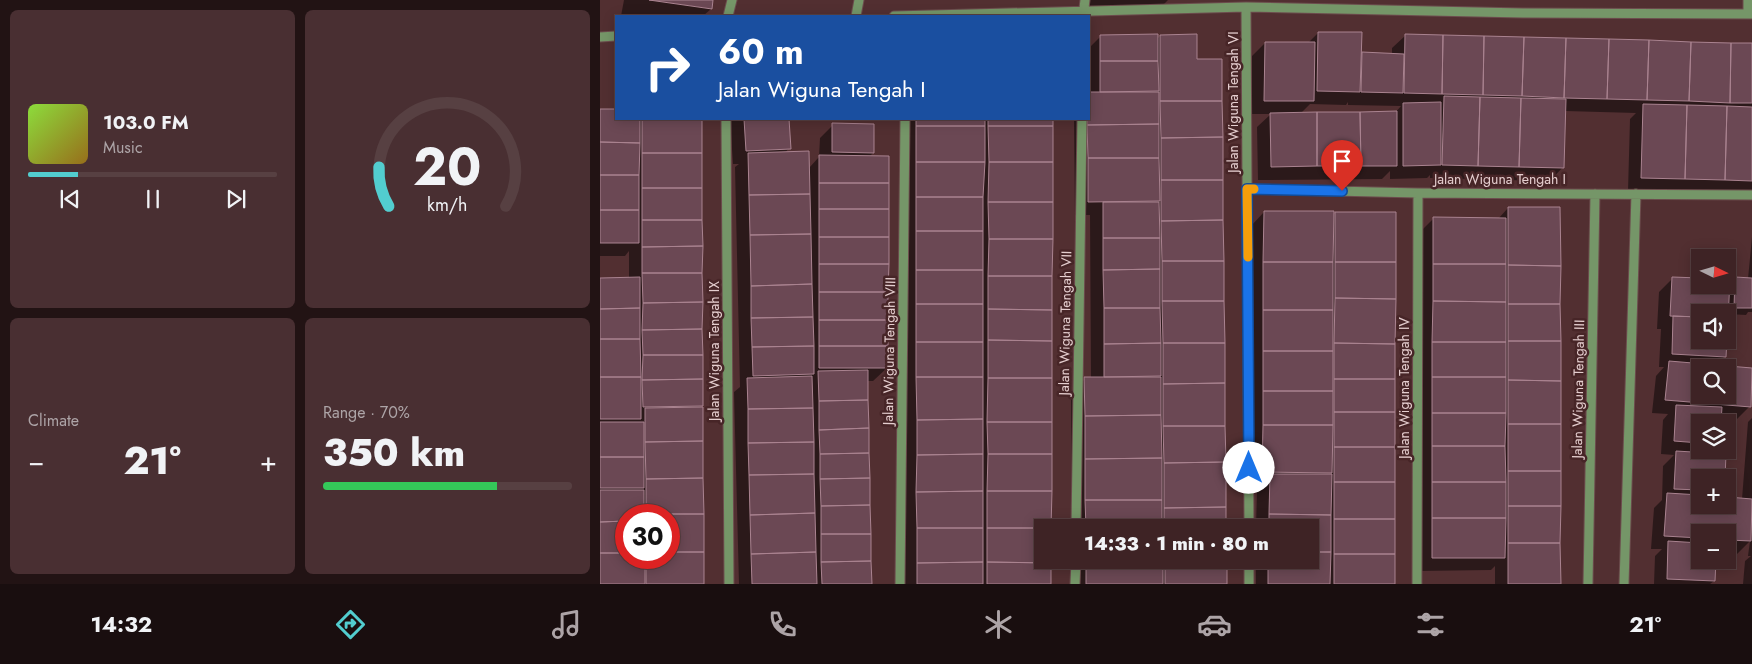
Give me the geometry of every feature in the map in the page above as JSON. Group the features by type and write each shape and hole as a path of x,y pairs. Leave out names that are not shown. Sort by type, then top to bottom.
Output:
{"street":[{"path":"728,15 732,0"},
{"path":"856,15 859,0"},
{"path":"1083,13 1085,0"},
{"path":"965,15 1246,7 1523,14 1750,14 1748,0"},
{"name":"Jalan Wiguna Tengah VI","path":"1246,7 1249,519"},
{"path":"600,37 615,36"},
{"name":"Jalan Wiguna Tengah IX","path":"726,120 729,584"},
{"name":"Jalan Wiguna Tengah VIII","path":"900,584 905,120"},
{"name":"Jalan Wiguna Tengah VII","path":"1076,519 1082,120"},
{"name":"Jalan Wiguna Tengah I","path":"1247,189 1418,193 1752,195"},
{"name":"Jalan Wiguna Tengah IV","path":"1418,193 1418,584"},
{"name":"Jalan Wiguna Tengah III","path":"1588,584 1595,194"},
{"path":"1624,584 1636,194"},
{"path":"1075,584 1076,569"},
{"path":"1249,569 1249,584"}],"building":[{"path":"649,0 713,0 712,9"},
{"path":"1318,32 1362,32 1360,92 1317,91"},
{"path":"1158,34 1158,61 1100,61 1100,35"},
{"path":"1197,34 1197,59 1222,59 1222,101 1160,101 1160,35"},
{"path":"1405,34 1443,35 1442,94 1404,93"},
{"path":"1443,35 1484,36 1483,95 1442,94"},
{"path":"1484,36 1524,37 1522,96 1483,95"},
{"path":"1524,37 1566,38 1564,98 1522,96"},
{"path":"1566,38 1609,39 1607,99 1564,98"},
{"path":"1609,39 1649,40 1647,100 1607,99"},
{"path":"1649,40 1691,42 1689,101 1647,100"},
{"path":"1265,42 1315,42 1314,101 1264,101"},
{"path":"1691,42 1731,43 1730,103 1689,101"},
{"path":"1731,43 1752,43 1752,103 1730,103"},
{"path":"1362,52 1404,54 1403,93 1361,92"},
{"path":"1100,61 1158,61 1159,91 1100,92"},
{"path":"1090,92 1159,92 1159,124 1087,125 1087,120 1090,120"},
{"path":"1444,96 1480,97 1478,166 1442,165"},
{"path":"1480,97 1521,98 1519,167 1478,166"},
{"path":"1521,98 1566,99 1564,168 1519,167"},
{"path":"1160,101 1222,101 1223,137 1161,138"},
{"path":"1441,102 1441,165 1403,166 1403,103"},
{"path":"1643,104 1687,105 1685,179 1641,178"},
{"path":"1687,105 1727,106 1725,180 1685,179"},
{"path":"1727,106 1752,107 1752,181 1725,180"},
{"path":"600,109 615,109 615,120 640,120 640,143 600,142"},
{"path":"1397,111 1397,166 1361,166 1360,112"},
{"path":"1317,112 1360,112 1361,166 1317,166"},
{"path":"1317,112 1317,166 1271,167 1270,113"},
{"path":"642,120 702,120 702,153 642,153"},
{"path":"744,120 789,120 791,149 746,151"},
{"path":"916,120 985,120 985,126 916,126"},
{"path":"988,120 1053,120 1053,126 988,126"},
{"path":"832,123 874,124 874,153 832,152"},
{"path":"1159,124 1159,158 1088,158 1087,125"},
{"path":"916,126 985,126 985,162 916,162"},
{"path":"988,126 1053,126 1053,162 989,162"},
{"path":"1223,137 1223,180 1161,180 1161,138"},
{"path":"600,142 640,143 639,175 600,175"},
{"path":"809,151 810,194 749,195 748,153"},
{"path":"642,153 702,153 702,188 642,188"},
{"path":"819,155 889,156 889,183 819,183"},
{"path":"1088,158 1159,158 1160,201 1088,202"},
{"path":"916,162 985,162 983,197 916,197"},
{"path":"989,162 1053,162 1053,202 988,202"},
{"path":"600,175 639,175 639,210 600,210"},
{"path":"1161,180 1223,180 1223,220 1161,221"},
{"path":"819,183 889,183 889,209 819,209"},
{"path":"642,188 702,188 702,220 642,220"},
{"path":"810,194 811,234 750,235 749,195"},
{"path":"916,197 983,197 983,231 916,231"},
{"path":"988,202 1053,202 1053,239 989,239"},
{"path":"1103,202 1159,202 1160,238 1103,238"},
{"path":"1508,207 1560,207 1561,266 1508,265"},
{"path":"819,209 889,209 889,237 819,237"},
{"path":"600,210 639,210 639,243 600,243"},
{"path":"1264,211 1334,211 1333,262 1263,262"},
{"path":"1335,212 1396,212 1396,262 1335,262"},
{"path":"1433,217 1506,218 1506,264 1433,264"},
{"path":"642,220 702,220 703,246 642,247"},
{"path":"1223,220 1224,261 1162,261 1161,221"},
{"path":"916,231 983,231 983,270 916,270"},
{"path":"811,234 812,284 751,286 750,235"},
{"path":"819,237 889,237 889,264 819,264"},
{"path":"1103,238 1160,238 1160,269 1103,270"},
{"path":"989,239 1053,239 1052,276 988,276"},
{"path":"703,246 702,273 642,273 642,247"},
{"path":"1162,261 1224,261 1224,301 1162,301"},
{"path":"1263,262 1333,262 1333,310 1263,310"},
{"path":"1335,262 1396,262 1396,299 1335,298"},
{"path":"819,264 889,264 888,292 819,292"},
{"path":"1433,264 1506,264 1506,302 1433,301"},
{"path":"1508,265 1561,266 1560,304 1508,304"},
{"path":"1160,269 1160,308 1104,308 1103,270"},
{"path":"916,270 983,270 983,304 916,304"},
{"path":"642,273 702,273 703,302 643,303"},
{"path":"988,276 1052,276 1052,310 988,309"},
{"path":"640,277 640,308 600,309 600,278"},
{"path":"1672,277 1691,278 1691,294 1729,294 1729,304 1691,304 1691,317 1670,316"},
{"path":"1736,277 1752,278 1752,308 1736,308 1736,304 1734,304"},
{"path":"812,284 813,317 751,318 751,286"},
{"path":"819,292 888,292 888,320 819,320"},
{"path":"1335,298 1396,299 1395,344 1334,343"},
{"path":"1162,301 1224,301 1225,343 1163,343"},
{"path":"1433,301 1506,302 1506,342 1432,342"},
{"path":"703,302 702,329 642,330 643,303"},
{"path":"916,304 983,304 983,342 916,342"},
{"path":"1508,304 1560,304 1561,341 1508,341"},
{"path":"640,308 640,339 600,339 600,309"},
{"path":"1104,308 1160,308 1161,343 1104,344"},
{"path":"988,309 1052,310 1052,341 988,340"},
{"path":"1263,310 1333,310 1333,351 1263,351"},
{"path":"1673,316 1691,317 1691,349 1726,349 1726,357 1672,354"},
{"path":"813,317 814,346 752,347 751,318"},
{"path":"819,320 888,320 888,346 819,346"},
{"path":"702,329 703,355 643,355 642,330"},
{"path":"600,339 640,339 641,377 600,377"},
{"path":"988,340 1052,341 1052,378 988,378"},
{"path":"1508,341 1561,341 1561,381 1508,380"},
{"path":"916,342 983,342 983,377 916,377"},
{"path":"1432,342 1506,342 1506,377 1432,377"},
{"path":"1161,343 1161,376 1104,377 1104,344"},
{"path":"1163,343 1225,343 1225,383 1163,384"},
{"path":"1334,343 1395,344 1395,379 1334,379"},
{"path":"814,346 814,374 753,376 752,347"},
{"path":"819,346 888,346 888,368 819,368"},
{"path":"1263,351 1333,351 1333,391 1263,391"},
{"path":"643,355 703,355 703,379 642,380"},
{"path":"1669,361 1691,363 1691,402 1665,400"},
{"path":"1736,367 1752,368 1751,407 1714,404 1736,404"},
{"path":"868,370 868,400 819,401 818,371"},
{"path":"812,376 813,408 748,409 747,378"},
{"path":"600,377 641,377 641,419 600,419"},
{"path":"916,377 983,377 983,419 917,420"},
{"path":"1084,377 1161,377 1161,415 1085,416"},
{"path":"1432,377 1506,377 1506,413 1432,413"},
{"path":"988,378 1052,378 1052,422 987,422"},
{"path":"703,379 703,406 643,407 642,380"},
{"path":"1334,379 1395,379 1395,412 1334,412"},
{"path":"1508,380 1561,381 1561,424 1508,424"},
{"path":"1225,383 1225,426 1163,426 1163,384"},
{"path":"1263,391 1333,391 1333,425 1263,425"},
{"path":"868,400 869,428 819,430 819,401"},
{"path":"1676,405 1722,407 1722,414 1691,414 1691,442 1674,441"},
{"path":"703,407 703,441 645,442 645,408"},
{"path":"813,408 814,442 748,443 748,409"},
{"path":"1334,412 1395,412 1395,447 1334,447"},
{"path":"1432,413 1506,413 1505,446 1432,446"},
{"path":"1161,415 1162,458 1085,459 1085,416"},
{"path":"983,419 983,454 917,455 917,420"},
{"path":"600,422 644,422 644,457 600,457"},
{"path":"987,422 1052,422 1052,454 988,454"},
{"path":"1508,424 1561,424 1561,471 1508,471"},
{"path":"1263,425 1333,425 1332,473 1262,472"},
{"path":"1163,426 1225,426 1226,462 1164,463"},
{"path":"869,428 869,453 820,454 819,430"},
{"path":"703,441 703,478 646,479 645,442"},
{"path":"814,442 814,474 749,475 748,443"},
{"path":"1432,446 1505,446 1506,482 1432,482"},
{"path":"1334,447 1395,447 1395,482 1334,482"},
{"path":"1676,451 1691,452 1691,459 1726,459 1725,469 1691,469 1691,490 1674,489"},
{"path":"869,453 870,478 820,479 820,454"},
{"path":"983,454 983,491 916,492 917,455"},
{"path":"988,454 1052,454 1052,491 987,491"},
{"path":"600,457 644,457 644,488 600,488"},
{"path":"1162,458 1162,500 1085,500 1085,459"},
{"path":"1226,462 1226,507 1164,508 1164,463"},
{"path":"1508,471 1561,471 1561,506 1508,506"},
{"path":"814,474 815,513 750,515 749,475"},
{"path":"1270,474 1332,474 1331,515 1269,514"},
{"path":"703,478 704,514 680,514 680,504 646,504 646,479"},
{"path":"870,478 870,505 821,506 820,479"},
{"path":"1334,482 1395,482 1395,519 1334,519"},
{"path":"1432,482 1506,482 1506,518 1432,518"},
{"path":"600,490 644,490 644,504 615,504 615,521 600,522"},
{"path":"983,491 983,528 917,528 916,492"},
{"path":"987,491 1052,491 1051,519 1034,519 1034,528 987,528"},
{"path":"1667,493 1691,494 1691,514 1736,514 1736,498 1752,499 1751,541 1736,540 1736,524 1691,524 1691,538 1664,536"},
{"path":"1085,500 1162,500 1162,519 1086,519"},
{"path":"870,505 871,534 821,534 821,506"},
{"path":"1508,506 1561,506 1560,543 1508,543"},
{"path":"1226,507 1226,519 1164,519 1164,508"},
{"path":"815,513 816,552 751,554 750,515"},
{"path":"680,514 704,514 704,552 680,552"},
{"path":"1269,514 1331,515 1331,552 1319,552 1319,519 1269,519"},
{"path":"1432,518 1506,518 1505,558 1432,558"},
{"path":"1334,519 1395,519 1395,554 1334,554"},
{"path":"615,521 615,553 600,553 600,522"},
{"path":"917,528 983,528 983,562 917,563"},
{"path":"987,528 1034,528 1034,563 987,562"},
{"path":"821,534 871,534 871,561 821,562"},
{"path":"1668,541 1691,542 1691,569 1716,569 1715,581 1667,579"},
{"path":"1508,543 1560,543 1561,584 1508,584"},
{"path":"680,552 704,552 704,584 646,584 646,569 680,569"},
{"path":"816,552 817,584 752,584 751,554"},
{"path":"1319,552 1331,552 1330,584 1268,584 1268,569 1319,569"},
{"path":"600,553 615,553 615,569 645,569 645,584 600,584"},
{"path":"1334,554 1395,554 1395,584 1334,584"},
{"path":"871,561 872,584 822,584 821,562"},
{"path":"983,562 983,584 917,584 917,563"},
{"path":"987,562 1034,563 1034,569 1051,569 1051,584 987,584"},
{"path":"1086,569 1163,569 1163,584 1086,584"},
{"path":"1165,569 1227,569 1227,584 1165,584"}],"slow traffic":[{"path":"1248,257 1247,189 1254,189"}],"route":[{"path":"1249,468 1247,189 1342,191"}]}
